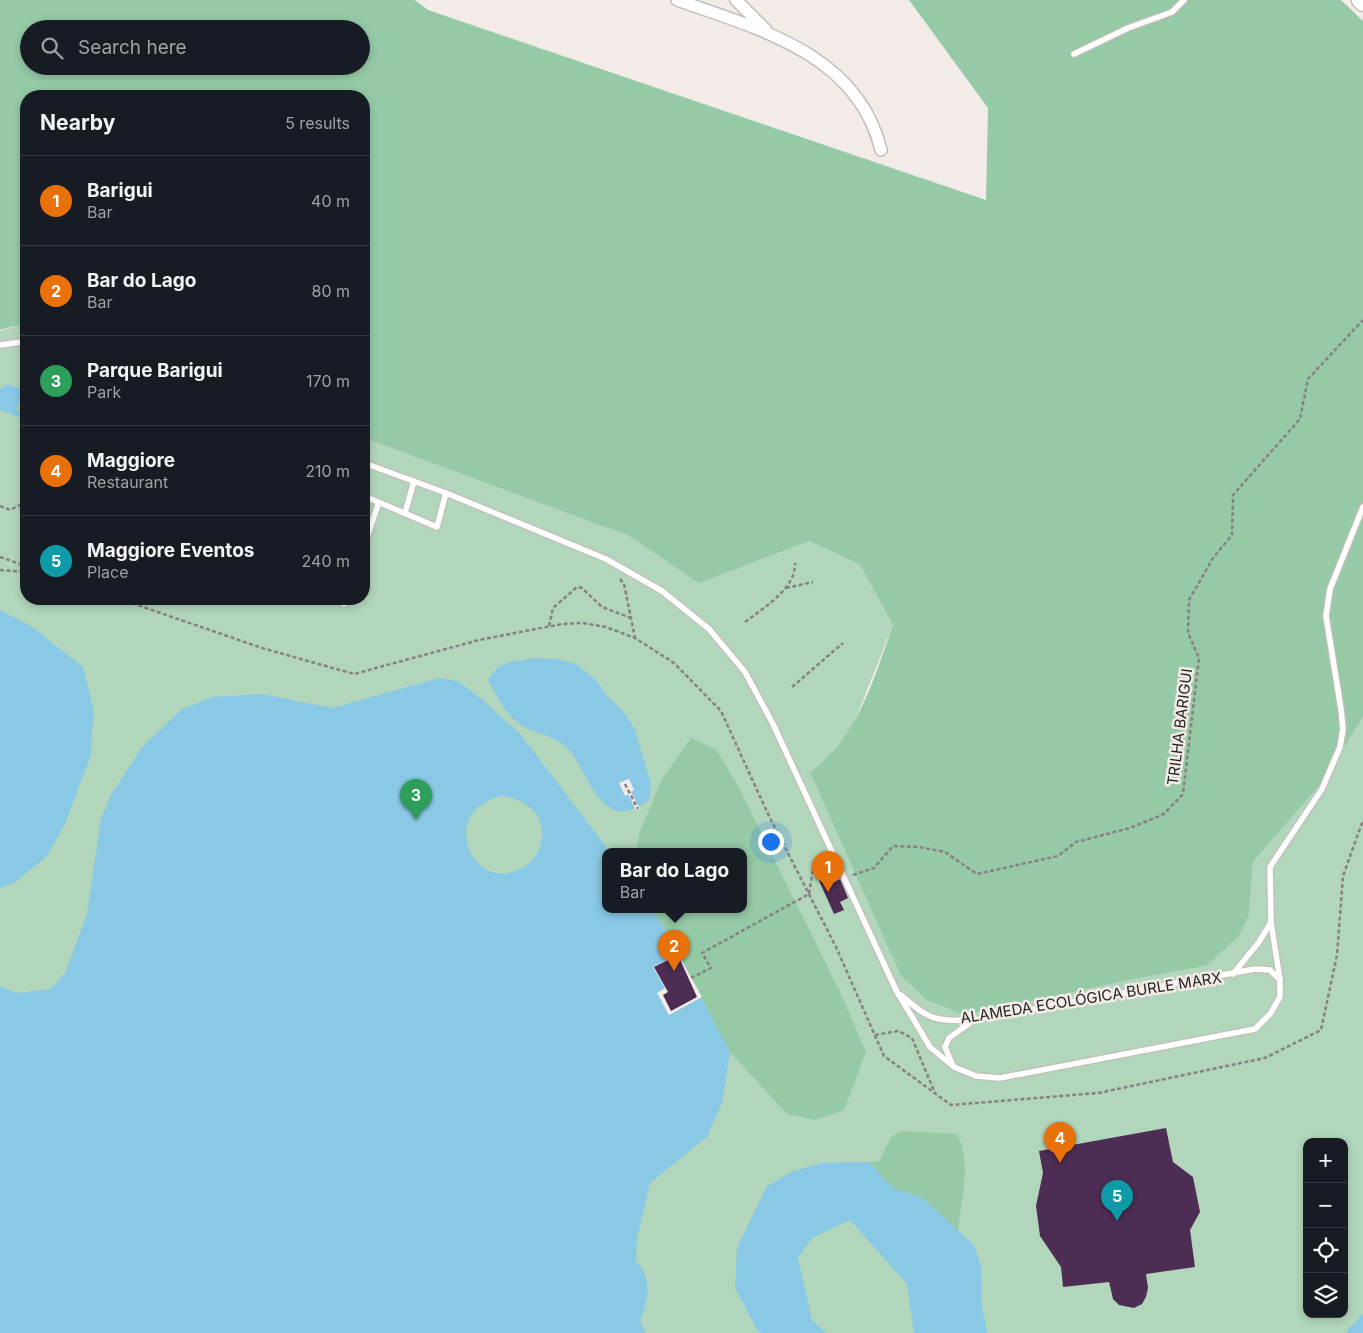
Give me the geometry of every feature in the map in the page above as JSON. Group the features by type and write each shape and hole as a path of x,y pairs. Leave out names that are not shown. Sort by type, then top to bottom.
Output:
{"main road":[{"path":"1360,0 1363,3"}],"street":[{"path":"677,0 769,32 817,59 853,91 876,128 881,150"},
{"path":"736,0 769,32"}],"lane":[{"path":"1074,54 1128,28 1172,12 1184,0"},
{"path":"0,345 20,342"},
{"name":"ALAMEDA ECOLÓGICA BURLE MARX","path":"370,465 446,493 606,559 662,591 709,629 745,672 773,724 831,845 896,990 930,1047 954,1067 976,1076 1000,1078 1255,1028 1270,1014 1280,997 1280,980 1271,922 1270,866 1322,789 1340,747 1342,729 1341,709 1326,630 1326,610 1330,589 1363,507"},
{"path":"406,513 414,481"},
{"path":"370,498 437,527 446,493"},
{"path":"370,528 379,502"},
{"name":"ALAMEDA ECOLÓGICA BURLE MARX","path":"896,990 920,1012 942,1021 974,1020 1233,974 1259,942 1271,922"},
{"path":"1233,974 1255,969 1270,970 1280,980"},
{"path":"954,1067 945,1048 949,1038 974,1020"}],"path":[{"name":"TRILHA BARIGUI","path":"846,879 874,868 893,846 919,847 945,852 977,874 1058,856 1076,842 1130,828 1164,814 1183,794 1199,658 1188,633 1189,600 1213,558 1232,535 1233,495 1300,419 1308,379 1363,320"},
{"path":"0,506 10,510 20,505"},
{"path":"0,557 20,564"},
{"path":"606,559 624,584 635,638"},
{"path":"745,622 785,588 795,574 795,564"},
{"path":"0,570 20,572"},
{"path":"785,588 813,582"},
{"path":"549,626 553,608 577,587 582,588 602,607 631,618"},
{"path":"137,605 262,648 354,674 479,640 549,626 583,623 606,627 635,638 674,663 721,711 768,814 836,947 884,1056 950,1105 1098,1093 1265,1058 1321,1030 1337,955 1343,876 1363,820"},
{"path":"792,688 843,643"},
{"path":"625,784 638,810"},
{"path":"809,894 814,863 831,845"},
{"path":"692,978 711,968 702,953 809,894"},
{"path":"875,1035 898,1031 912,1038 936,1095"}],"green space":[{"path":"0,0 415,0 428,10 986,200 988,108 909,0 1341,0 1363,21 1363,717 1326,778 1253,862 1249,916 1238,937 1206,966 1124,981 965,1015 927,1000 901,976 810,772 827,758 852,725 871,686 893,625 860,565 809,541 699,583 629,536 370,440 370,90 20,90 20,325 0,330"},
{"path":"20,325 20,605 370,605 370,440 629,536 699,582 809,541 860,565 893,625 852,728 824,762 1124,981 1206,966 1249,916 1253,862 1326,778 1363,717 1363,1333 0,1333 0,331"},
{"path":"691,738 716,749 738,786 840,992 866,1052 844,1110 816,1120 787,1114 730,1052 663,926 654,913 747,913 747,848 637,848 639,834 662,779"},
{"path":"901,1131 957,1134 964,1157 965,1169 958,1231 923,1198 893,1188 869,1162 879,1161 891,1137"}],"water":[{"path":"7,384 20,389 20,400 16,410 20,412 20,417 0,410 0,389"},
{"path":"0,610 31,626 83,667 94,712 90,758 65,824 47,856 14,883 0,888"},
{"path":"534,658 556,659 576,664 597,681 607,696 622,710 635,729 651,785 649,800 625,811 615,811 610,808 597,796 567,748 551,738 522,726 511,717 498,699 488,680 497,668 502,665 513,661"},
{"path":"439,678 458,681 483,700 521,735 607,848 602,848 602,913 654,913 663,926 730,1052 722,1103 707,1137 650,1183 637,1238 636,1261 647,1282 647,1298 640,1321 646,1333 0,1333 0,987 17,993 51,989 65,973 87,914 101,818 111,795 142,747 182,709 213,697 262,694 332,708","holes":["502,796 523,802 537,815 541,824 541,844 536,855 527,865 515,871 499,873 485,869 474,859 468,845 466,830 471,816 483,804"]},
{"path":"869,1162 893,1188 923,1198 974,1245 981,1266 982,1305 987,1333 914,1333 907,1284 850,1220 812,1238 798,1258 812,1320 826,1333 761,1333 757,1330 735,1288 737,1248 767,1186 791,1172 821,1163"},
{"path":"1363,1313 1363,1333 1345,1333"}],"pier":[{"path":"629,779 634,790 631,792 640,809 636,810 628,794 625,796 619,783"},
{"path":"678,954 702,997 669,1015 657,993 665,988 653,967"}],"building":[{"path":"828,870 833,883 840,879 848,898 840,902 844,910 834,914 817,876"},
{"path":"678,955 697,997 671,1011 663,995 668,992 654,967"},
{"path":"1166,1128 1173,1162 1193,1177 1200,1212 1190,1230 1195,1267 1146,1274 1148,1288 1146,1297 1142,1304 1134,1308 1119,1305 1113,1299 1109,1282 1063,1287 1061,1267 1040,1236 1036,1206 1043,1173 1039,1151"}],"place":[{"name":"Parque Barigui","path":"416,820"},
{"name":"Barigui","path":"828,892"},
{"name":"Bar do Lago","path":"674,971"},
{"name":"Maggiore","path":"1060,1163"},
{"name":"Maggiore Eventos","path":"1117,1221"}]}
